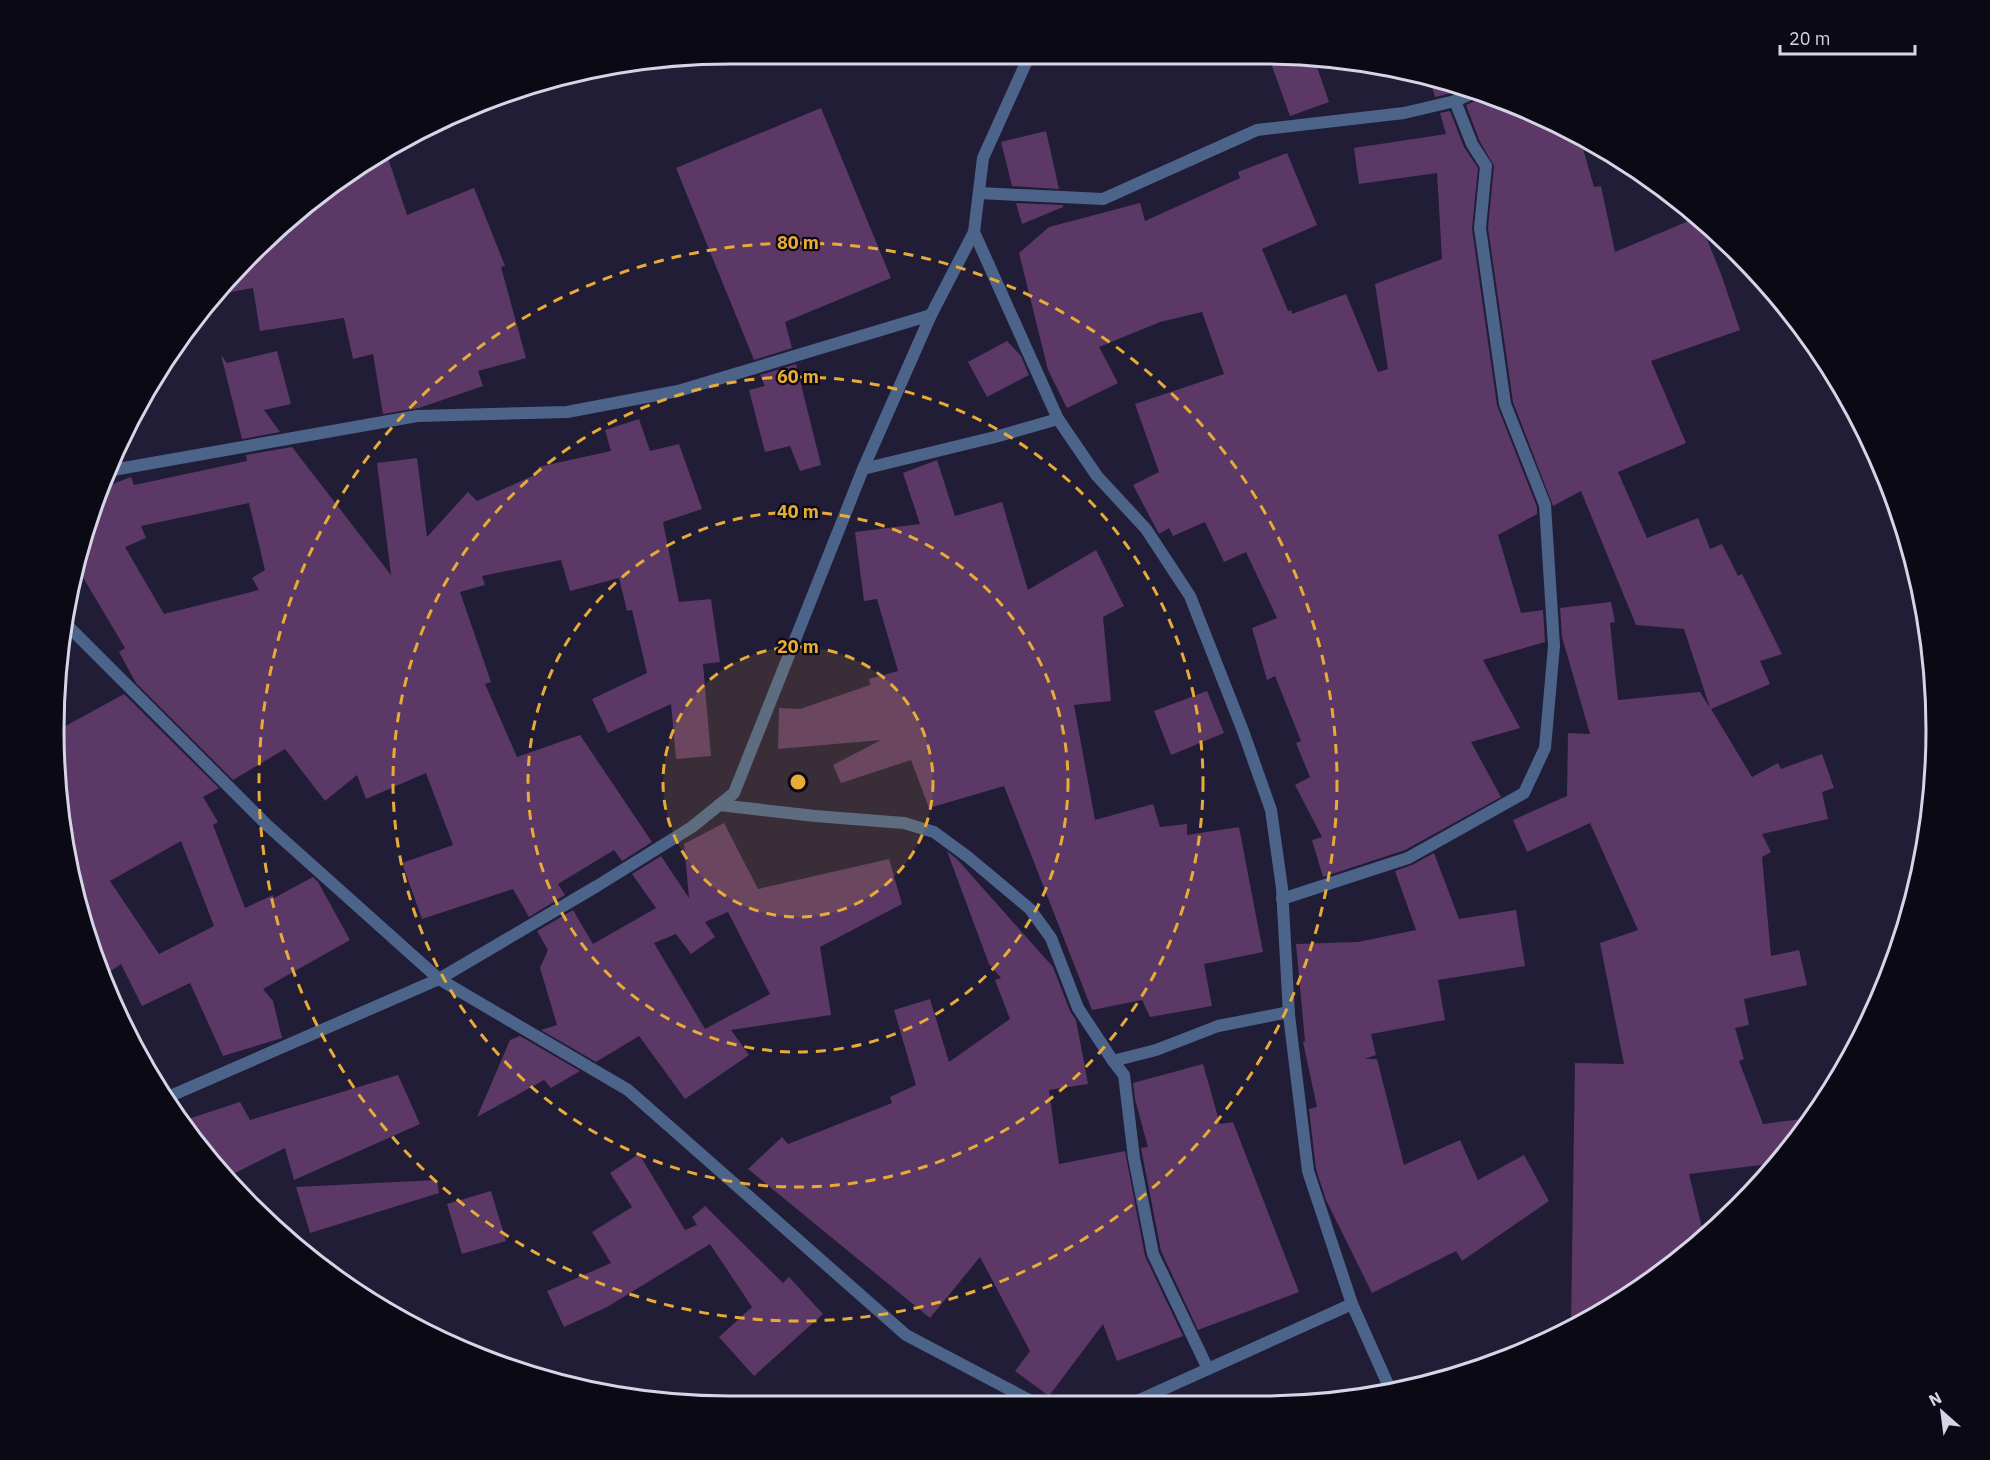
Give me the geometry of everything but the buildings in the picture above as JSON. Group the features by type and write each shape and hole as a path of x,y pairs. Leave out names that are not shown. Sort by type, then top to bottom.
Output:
{"street":[{"path":"174,1095 439,979 692,827 734,794 863,469 931,315 974,232 983,158 1025,64"},
{"path":"979,193 1103,199 1257,130 1404,113 1464,97"},
{"path":"1282,899 1408,858 1524,793 1545,748 1554,646 1545,505 1505,404 1480,228 1486,166 1472,144 1455,101"},
{"path":"974,232 1058,419 1097,476 1146,529 1190,596 1244,730 1271,810 1282,899 1289,1012 1308,1171 1352,1304 1387,1383"},
{"path":"118,469 417,416 567,412 678,391 931,315"},
{"path":"863,469 1058,419"},
{"path":"72,630 268,826 439,979 628,1090 906,1335 1022,1396"},
{"path":"719,805 904,823 934,832 1030,909 1051,938 1078,1008 1124,1075 1134,1158 1153,1254 1208,1369"},
{"path":"1113,1061 1156,1050 1218,1026 1289,1012"},
{"path":"1148,1396 1352,1304"}]}
